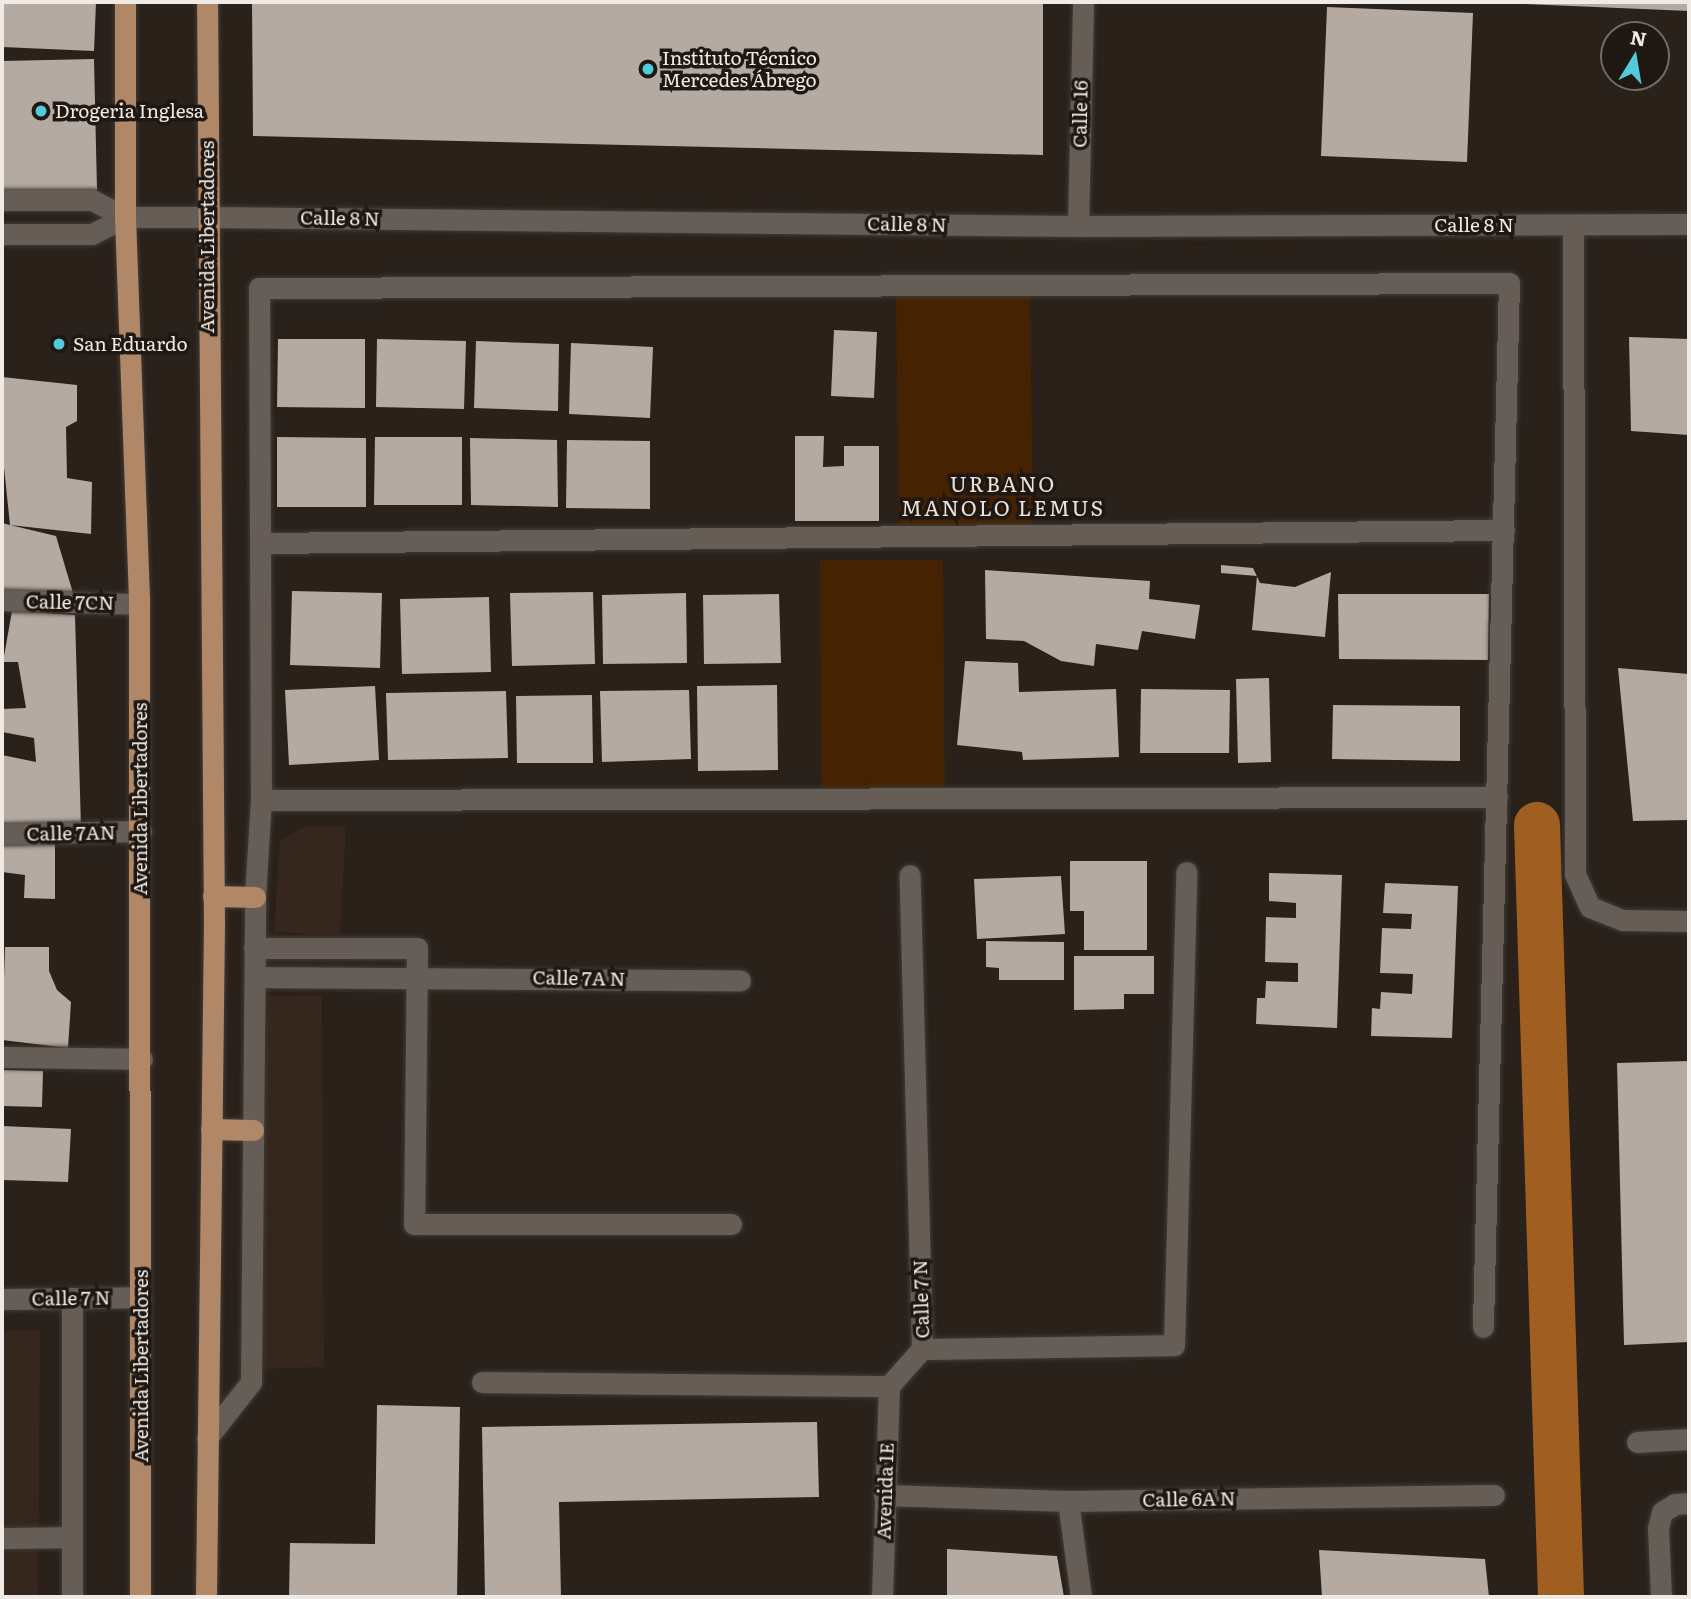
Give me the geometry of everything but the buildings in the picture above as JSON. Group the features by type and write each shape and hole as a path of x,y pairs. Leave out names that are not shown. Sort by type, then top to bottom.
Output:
{"main road":[{"name":"Avenida Libertadores","path":"125,2 125,218 139,604 142,1059 140,1597"},
{"name":"Avenida Libertadores","path":"206,1597 213,896 206,217 207,2"},
{"path":"213,896 255,897"},
{"path":"211,1129 253,1130"}],"street":[{"name":"Calle 16","path":"1078,226 1083,2"},
{"name":"Calle 8 N","path":"2,200 92,200 125,218"},
{"name":"Calle 8 N","path":"2,234 92,234 125,218 206,217 1078,226 1689,224"},
{"path":"1573,225 1575,874 1590,908 1623,920 1689,921"},
{"path":"207,1438 251,1382 254,948 261,800 259,288 1509,283 1483,1327"},
{"path":"261,543 1504,530"},
{"name":"Calle 7CN","path":"2,600 139,604"},
{"path":"261,800 1497,797"},
{"name":"Calle 7AN","path":"2,834 141,831"},
{"path":"922,1349 1174,1345 1186,872"},
{"name":"Calle 7 N","path":"889,1386 922,1349 910,875"},
{"path":"254,948 417,948 414,1224 731,1224"},
{"name":"Calle 7A N","path":"254,977 740,980"},
{"path":"2,1057 142,1059"},
{"name":"Calle 7 N","path":"2,1299 141,1297"},
{"path":"72,1298 72,1597"},
{"path":"482,1382 889,1386"},
{"name":"Avenida 1E","path":"883,1597 889,1386"},
{"path":"1637,1442 1689,1439"},
{"name":"Calle 6A N","path":"884,1495 1068,1501 1494,1495"},
{"path":"1068,1501 1081,1597"},
{"path":"1661,1597 1658,1528 1662,1512 1675,1504 1689,1503"},
{"path":"2,1538 72,1537"}],"shaded area":[{"path":"1030,293 1033,526 899,527 896,296"},
{"path":"820,560 943,560 945,793 821,794"},
{"path":"306,826 346,826 340,935 274,932 280,840"},
{"path":"322,995 324,1367 261,1369 268,996"},
{"path":"2,1331 40,1331 38,1597 2,1597"}],"waterway":[{"path":"1537,825 1561,1597"}],"place":[{"name":"Instituto Técnico Mercedes Ábrego","path":"648,69"},
{"name":"Drogeria Inglesa","path":"41,111"},
{"name":"San Eduardo","path":"59,344"}],"district":[{"name":"URBANO MANOLO LEMUS","path":"1003,495"}]}
